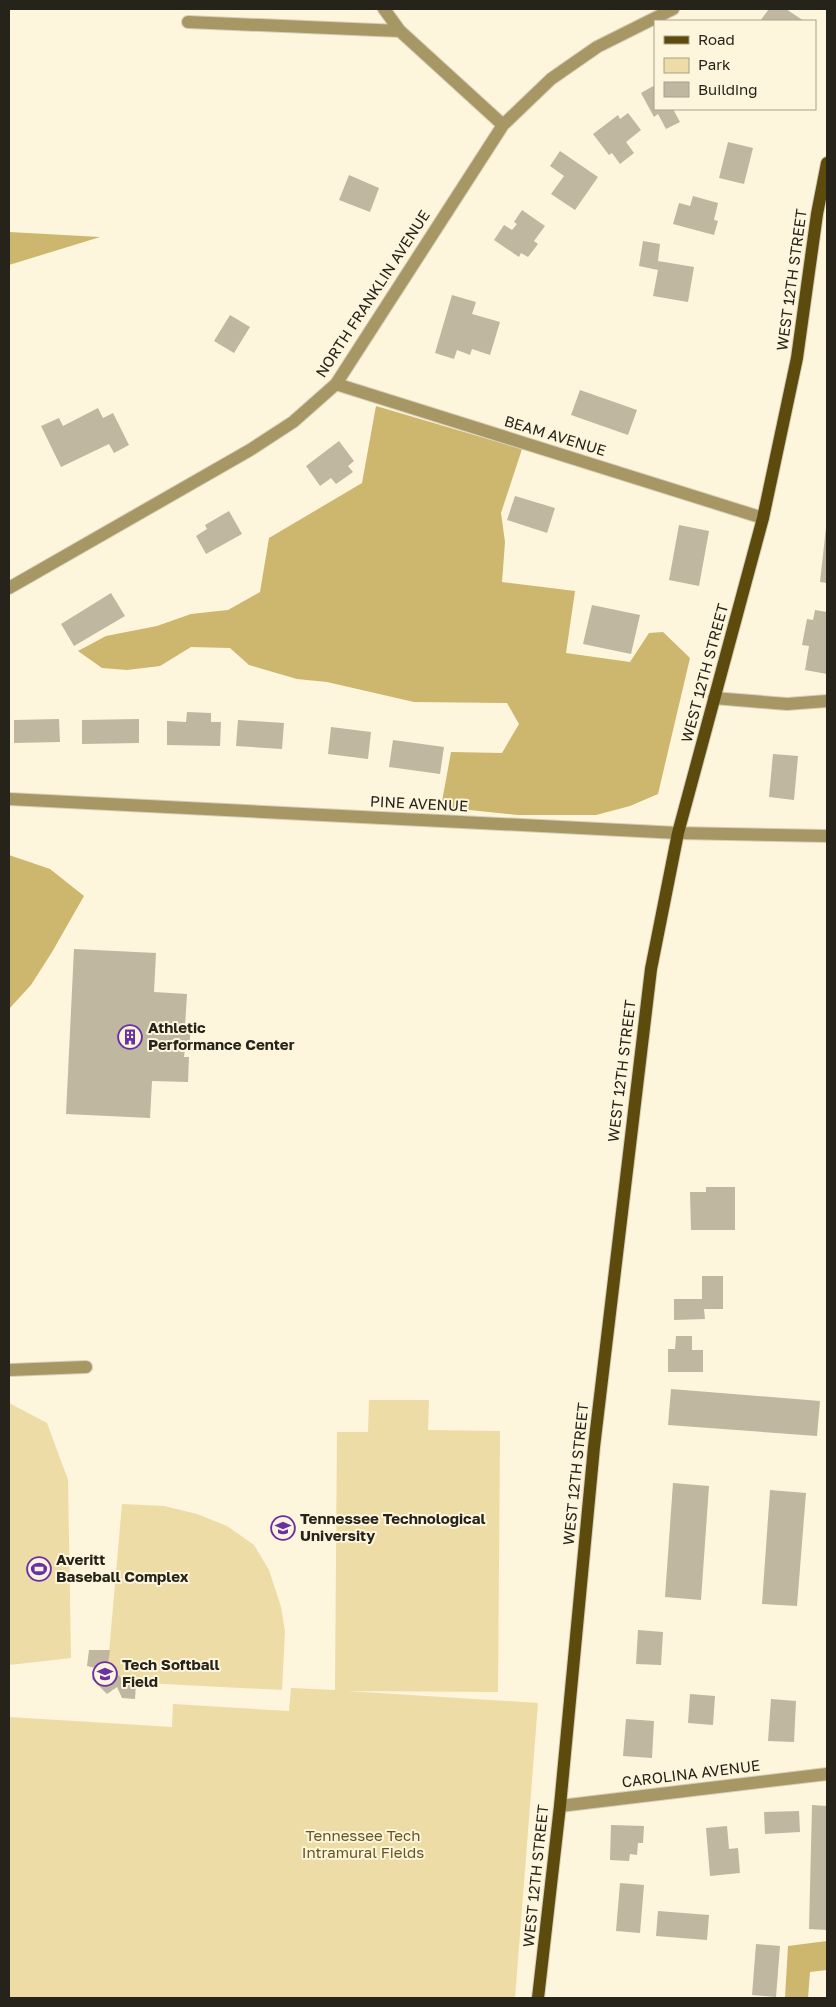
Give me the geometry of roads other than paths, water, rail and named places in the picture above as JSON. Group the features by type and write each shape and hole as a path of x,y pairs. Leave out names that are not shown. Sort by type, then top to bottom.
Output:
{"main road":[{"name":"WEST 12TH STREET","path":"538,1998 560,1806 594,1447 651,969 678,833 763,518 797,358 817,214 827,163"}],"street":[{"path":"384,9 400,31 503,125"},
{"name":"NORTH FRANKLIN AVENUE","path":"9,588 258,445 294,422 336,384 503,125 552,79 597,46 674,9"},
{"path":"188,22 400,31"},
{"name":"BEAM AVENUE","path":"336,384 763,518"},
{"path":"714,698 786,704 827,701"},
{"name":"PINE AVENUE","path":"9,800 678,833 827,836"},
{"path":"9,1370 26,1371 86,1367"},
{"name":"CAROLINA AVENUE","path":"560,1806 827,1774"}],"place":[{"name":"Athletic Performance Center","path":"130,1037"},
{"name":"Tennessee Technological University","path":"283,1528"},
{"name":"Averitt Baseball Complex","path":"39,1569"},
{"name":"Tech Softball Field","path":"105,1674"}],"park label":[{"name":"Tennessee Tech Intramural Fields","path":"363,1844"}]}
